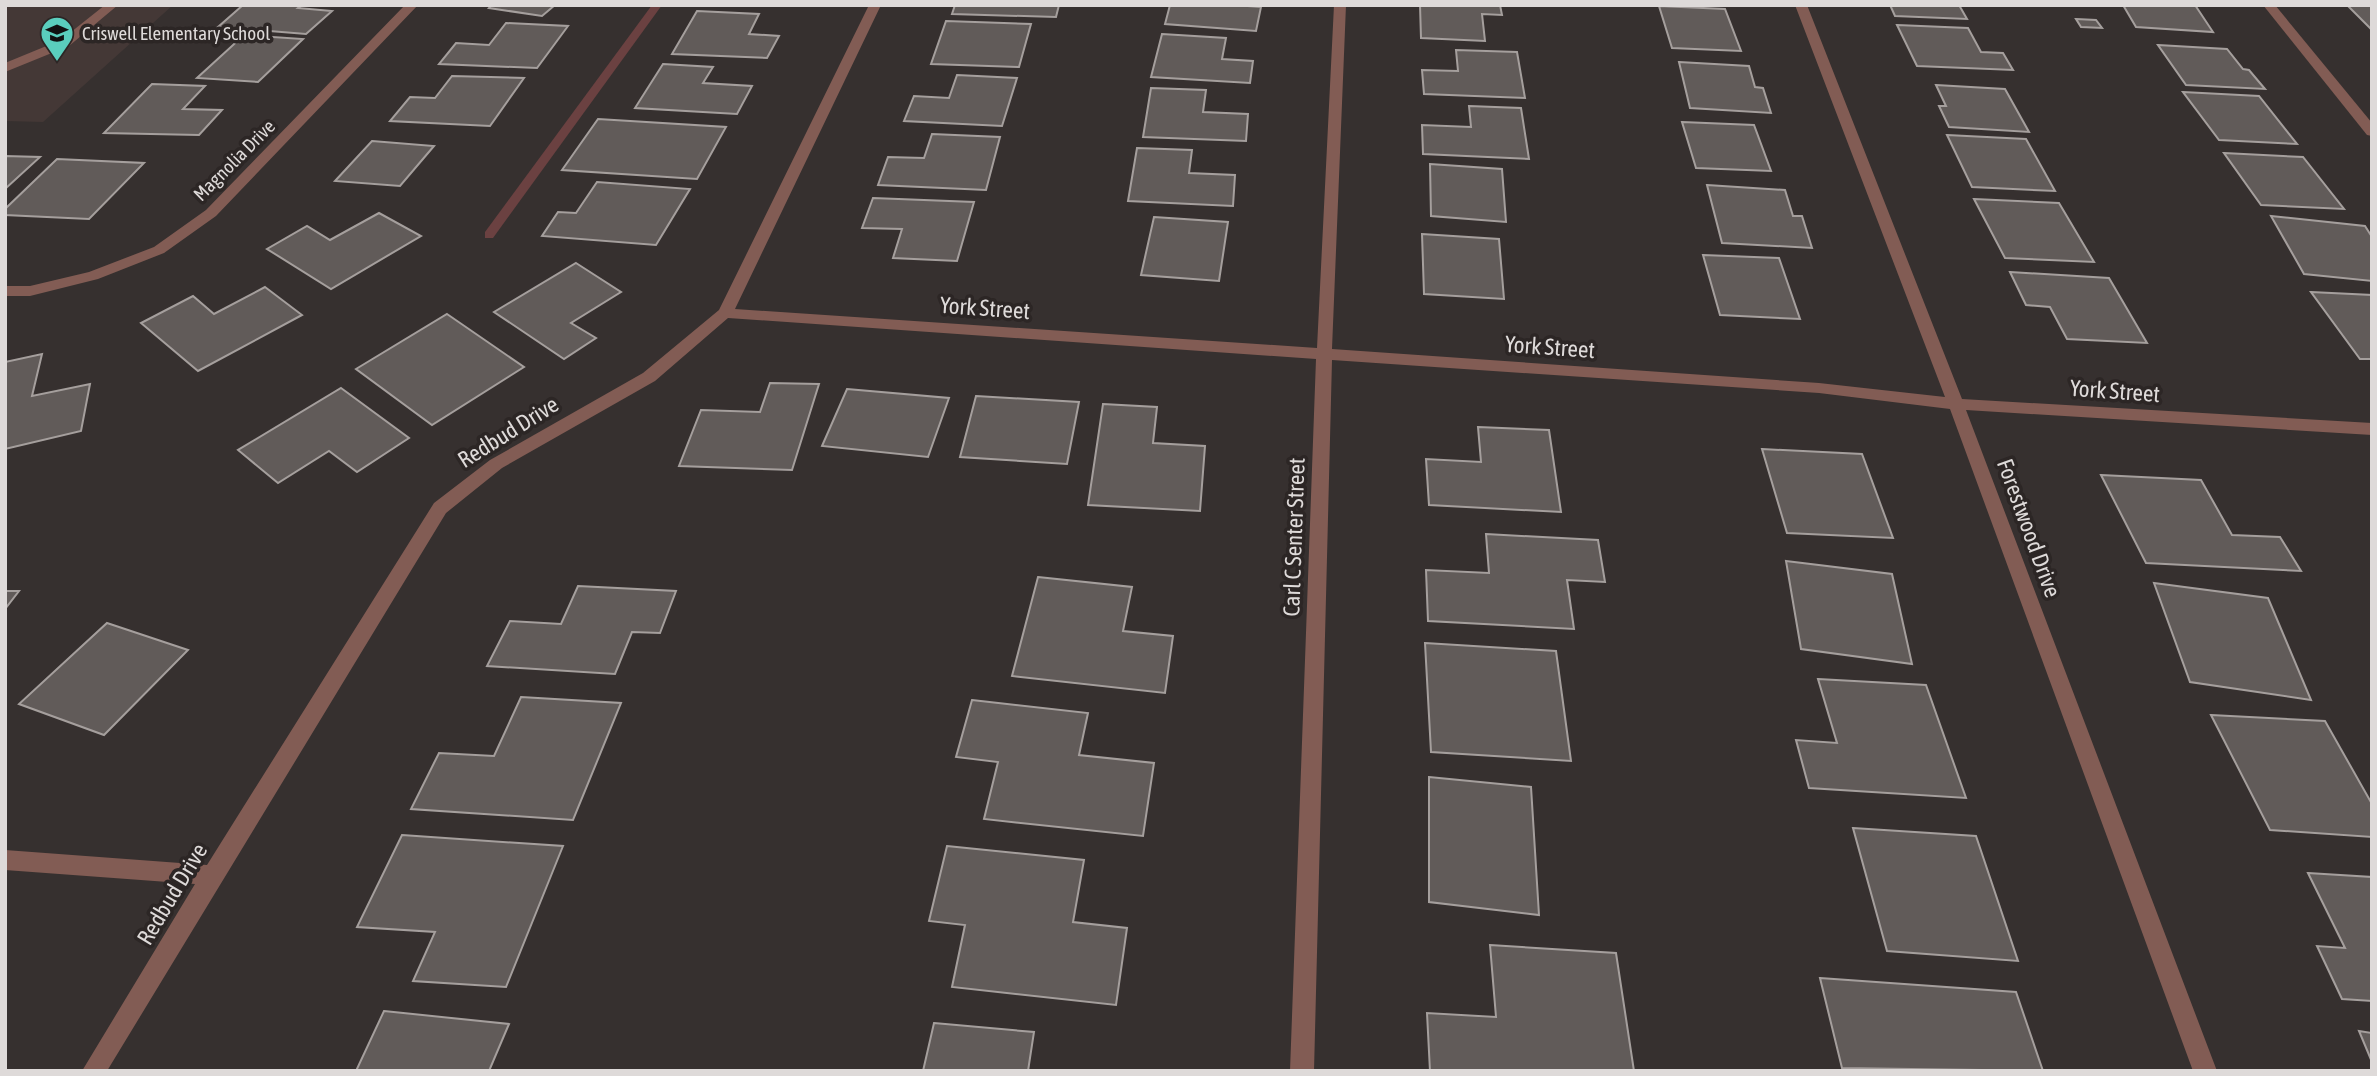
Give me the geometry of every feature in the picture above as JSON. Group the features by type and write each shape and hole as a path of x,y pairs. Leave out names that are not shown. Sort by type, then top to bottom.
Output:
{"street":[{"path":"5,68 65,43 112,5"},
{"name":"Magnolia Drive","path":"5,291 30,291 93,276 159,250 211,213 412,5"},
{"name":"Redbud Drive","path":"94,1071 440,508 496,464 649,377 725,313 875,5"},
{"name":"Carl C Senter Street","path":"1302,1071 1324,354 1340,5"},
{"name":"Forestwood Drive","path":"1801,5 1956,404 2205,1071"},
{"path":"2269,5 2372,132"},
{"name":"York Street","path":"725,313 1819,388 1956,404 2372,429"},
{"path":"5,860 212,875"}],"shaded area":[{"name":"Criswell Elementary School","path":"5,5 173,5 43,122 5,121"}],"building":[{"path":"243,5 302,5 298,8 332,11 306,34 218,27"},
{"path":"492,5 555,5 542,16 489,8"},
{"path":"955,5 1059,5 1056,17 952,14"},
{"path":"1170,5 1261,7 1256,31 1165,24"},
{"path":"1420,5 1500,5 1502,15 1482,14 1485,41 1421,38"},
{"path":"1890,5 1959,5 1967,19 1895,16"},
{"path":"2123,5 2195,5 2213,32 2136,27"},
{"path":"2347,5 2372,5 2372,30"},
{"path":"1659,6 1725,9 1741,51 1672,48"},
{"path":"697,11 759,14 749,34 779,36 767,58 672,54"},
{"path":"2076,19 2096,20 2102,28 2081,27"},
{"path":"946,21 1031,24 1019,67 931,64"},
{"path":"506,23 568,26 537,68 439,64 456,43 489,45"},
{"path":"1897,25 1968,28 1981,52 2003,53 2013,70 1917,66"},
{"path":"1162,34 1226,38 1222,59 1253,61 1250,83 1151,77"},
{"path":"244,35 303,39 258,82 197,78"},
{"path":"2158,45 2227,49 2243,69 2249,70 2265,89 2186,85"},
{"path":"1456,50 1517,52 1525,98 1424,94 1422,70 1458,71"},
{"path":"1679,62 1749,66 1755,87 1763,88 1771,113 1690,108"},
{"path":"663,64 713,67 703,83 752,86 737,114 635,108"},
{"path":"957,75 1017,78 1002,126 904,121 914,96 949,98"},
{"path":"452,76 524,78 490,126 390,121 410,97 435,98"},
{"path":"152,84 205,86 183,109 222,110 199,135 104,133"},
{"path":"1936,85 2005,89 2029,132 1949,127 1939,106 1946,106"},
{"path":"1151,88 1206,90 1203,112 1248,114 1246,141 1143,137"},
{"path":"2183,92 2259,96 2297,144 2219,140"},
{"path":"1469,106 1521,108 1529,159 1423,154 1422,125 1471,127"},
{"path":"598,119 726,127 697,179 562,170"},
{"path":"1682,122 1754,125 1771,171 1696,168"},
{"path":"932,134 1000,137 986,190 878,185 888,157 924,158"},
{"path":"1947,135 2026,139 2055,191 1972,187"},
{"path":"372,141 434,146 400,186 335,181"},
{"path":"1137,148 1192,150 1189,173 1235,175 1233,206 1128,201"},
{"path":"2224,153 2303,157 2344,209 2261,205"},
{"path":"5,156 40,157 5,189"},
{"path":"57,159 144,163 89,219 5,215 5,209"},
{"path":"1430,164 1502,169 1506,222 1431,216"},
{"path":"597,182 690,189 656,245 542,236 558,212 576,213"},
{"path":"1707,185 1785,190 1793,216 1802,216 1812,248 1722,243"},
{"path":"873,198 974,202 957,261 893,258 902,229 862,228"},
{"path":"1974,199 2059,203 2094,262 2005,258"},
{"path":"379,213 421,236 331,289 267,249 307,226 330,240"},
{"path":"2271,216 2365,226 2372,237 2372,281 2304,274"},
{"path":"1154,217 1228,222 1219,281 1141,275"},
{"path":"1422,234 1499,239 1504,299 1424,294"},
{"path":"1703,255 1779,258 1800,319 1720,315"},
{"path":"576,263 621,292 571,323 596,338 564,359 494,312"},
{"path":"2010,272 2109,278 2147,343 2067,339 2050,307 2026,305"},
{"path":"265,287 302,315 198,371 141,323 193,296 214,314"},
{"path":"2311,292 2372,295 2372,359 2360,359"},
{"path":"447,314 524,367 432,425 356,369"},
{"path":"42,354 32,396 90,384 81,431 5,449 5,362"},
{"path":"770,383 819,384 792,470 679,466 701,410 760,412"},
{"path":"341,388 409,438 357,472 329,451 278,483 238,450"},
{"path":"847,389 949,398 928,457 822,446"},
{"path":"976,396 1079,402 1067,464 960,457"},
{"path":"1103,404 1157,407 1153,443 1205,446 1200,511 1088,505"},
{"path":"1478,427 1549,430 1561,512 1429,505 1426,459 1481,462"},
{"path":"1762,449 1862,454 1893,538 1787,533"},
{"path":"2101,475 2201,480 2232,535 2280,537 2301,571 2146,563"},
{"path":"1486,534 1598,540 1605,582 1567,580 1574,629 1428,621 1426,570 1489,573"},
{"path":"1786,561 1892,574 1912,664 1801,649"},
{"path":"1038,577 1132,587 1123,631 1173,636 1165,693 1012,676"},
{"path":"2154,583 2268,598 2311,700 2190,682"},
{"path":"578,586 676,591 660,633 632,632 615,674 487,666 510,621 561,624"},
{"path":"5,591 19,591 5,609"},
{"path":"107,623 188,650 104,735 19,704"},
{"path":"1425,643 1556,651 1571,761 1431,752"},
{"path":"1818,679 1926,685 1966,798 1809,788 1796,740 1837,743"},
{"path":"521,697 621,703 573,820 411,809 439,753 494,756"},
{"path":"972,700 1088,713 1079,755 1154,763 1143,836 984,819 998,762 956,757"},
{"path":"2211,715 2325,721 2372,804 2372,837 2270,830"},
{"path":"1429,777 1531,787 1539,915 1429,902"},
{"path":"1853,828 1976,836 2018,961 1887,951"},
{"path":"402,835 563,846 506,987 413,981 435,932 357,927"},
{"path":"947,846 1084,860 1073,922 1127,928 1116,1005 952,987 965,925 929,921"},
{"path":"2308,873 2372,877 2372,1001 2342,999 2317,946 2345,948"},
{"path":"1490,945 1616,953 1634,1071 1430,1071 1427,1013 1496,1017"},
{"path":"1820,978 2016,992 2043,1071 1842,1068"},
{"path":"384,1011 509,1024 489,1071 356,1071"},
{"path":"934,1023 1034,1032 1028,1071 923,1071"},
{"path":"2359,1031 2372,1033 2372,1062"}],"waterway":[{"path":"489,235 657,5"}],"place":[{"name":"Criswell Elementary School","path":"57,63"}]}
